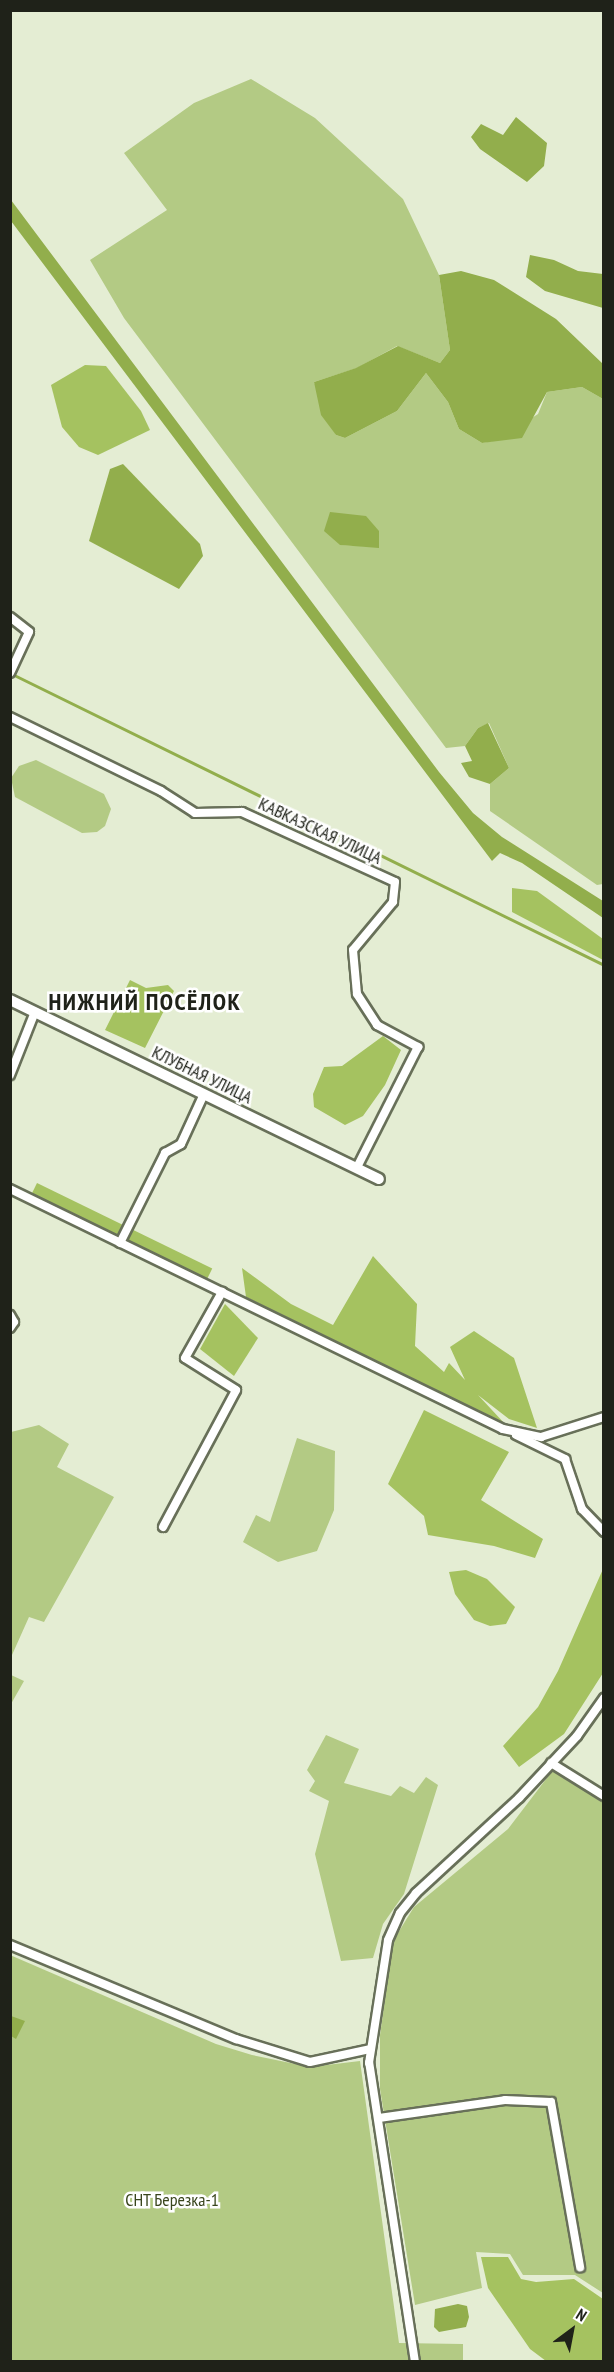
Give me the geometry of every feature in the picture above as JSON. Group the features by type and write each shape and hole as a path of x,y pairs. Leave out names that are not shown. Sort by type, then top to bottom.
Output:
{"street":[{"path":"10,617 29,632 10,673"},
{"name":"КАВКАЗСКАЯ УЛИЦА","path":"10,717 161,791 195,813 242,812 395,882 393,902 353,950 357,994 376,1025 418,1047 357,1167"},
{"name":"КЛУБНАЯ УЛИЦА","path":"10,1000 379,1179"},
{"path":"10,1075 35,1012"},
{"path":"120,1243 165,1153 181,1144 204,1094"},
{"path":"10,1189 565,1459 582,1509 603,1532"},
{"path":"163,1527 236,1390 185,1358 222,1292"},
{"path":"503,1429 541,1437 603,1417"},
{"path":"415,2361 370,2049 388,1940 400,1913 577,1736 603,1698"},
{"path":"551,1763 603,1796"},
{"path":"10,1945 236,2039 310,2062 370,2049"},
{"path":"380,2118 505,2100 551,2102 580,2267"}],"green space":[{"path":"251,79 315,118 403,199 439,275 450,350 440,363 397,346 357,368 314,382 336,435 345,438 397,411 426,373 448,402 459,429 482,443 498,440 538,414 547,392 582,387 603,399 603,884 597,885 490,811 490,784 509,768 489,723 478,728 465,746 446,748 124,318 90,260 167,210 124,153 194,103","holes":["379,531 379,547 341,545"]},
{"path":"36,760 104,794 111,809 105,826 97,832 82,833 15,797 11,778 19,766"},
{"path":"39,1425 69,1444 57,1467 114,1497 44,1622 29,1617 12,1655 11,1432"},
{"path":"297,1438 335,1451 334,1510 317,1551 278,1562 243,1542 256,1515 270,1522"},
{"path":"11,1675 24,1681 11,1704"},
{"path":"326,1735 359,1749 344,1783 391,1796 400,1786 414,1793 426,1777 438,1785 404,1894 383,1924 373,1958 341,1961 315,1854 329,1801 309,1791 315,1781 307,1770"},
{"path":"553,1770 603,1802 603,2293 575,2275 523,2275 510,2254 476,2252 482,2288 415,2305 380,2089 380,2035 393,1941 414,1907 508,1829"},
{"name":"СНТ Березка-1","path":"10,1955 216,2044 252,2055 310,2067 360,2061 399,2343 463,2344 463,2361 11,2361"}],"shaded area":[{"path":"516,117 547,143 544,166 527,182 480,149 471,137 481,124 503,135"},
{"path":"11,200 439,772 473,813 502,837 603,901 603,918 522,863 500,853 492,861 11,221"},
{"path":"530,255 554,260 578,271 603,274 603,308 545,291 526,277"},
{"path":"461,271 494,280 556,319 603,364 603,399 582,387 547,392 522,438 482,443 459,429 448,402 426,373 397,411 345,438 336,435 321,415 314,382 356,368 398,346 440,363 450,350 439,275"},
{"path":"85,365 106,366 141,411 150,430 98,455 79,447 62,427 51,385"},
{"path":"123,464 200,544 203,556 179,589 89,541 110,469"},
{"path":"330,512 366,516 379,531 379,548 340,545 324,531"},
{"path":"488,723 509,768 490,784 469,777 461,763 472,761 465,746 478,728"},
{"path":"512,888 537,891 603,939 603,960 512,912"},
{"path":"130,980 146,988 168,985 174,991 145,1048 105,1030"},
{"path":"383,1036 401,1050 385,1085 363,1116 345,1125 314,1107 313,1094 324,1067 342,1066"},
{"path":"37,1183 212,1268 207,1279 32,1194"},
{"path":"373,1256 417,1304 415,1346 444,1372 449,1363 465,1380 450,1347 474,1331 514,1358 537,1428 509,1419 478,1395 505,1424 246,1297 242,1268 291,1304 333,1325"},
{"path":"225,1304 258,1338 234,1376 200,1349"},
{"path":"424,1410 509,1452 481,1500 543,1539 535,1558 494,1546 428,1535 424,1516 388,1484"},
{"path":"603,1569 603,1673 564,1734 519,1767 503,1746 538,1707 558,1671"},
{"path":"466,1570 487,1579 515,1607 506,1624 490,1626 474,1620 455,1594 449,1572"},
{"path":"11,2016 25,2021 16,2039 11,2036"},
{"path":"481,2257 508,2257 521,2279 536,2282 574,2279 603,2299 603,2361 546,2361 530,2349 488,2288"},
{"path":"458,2304 467,2306 469,2317 466,2327 439,2332 434,2327 435,2309"}],"waterway":[{"path":"12,674 604,965"}],"district":[{"name":"НИЖНИЙ ПОСЁЛОК","path":"145,1002"}]}
